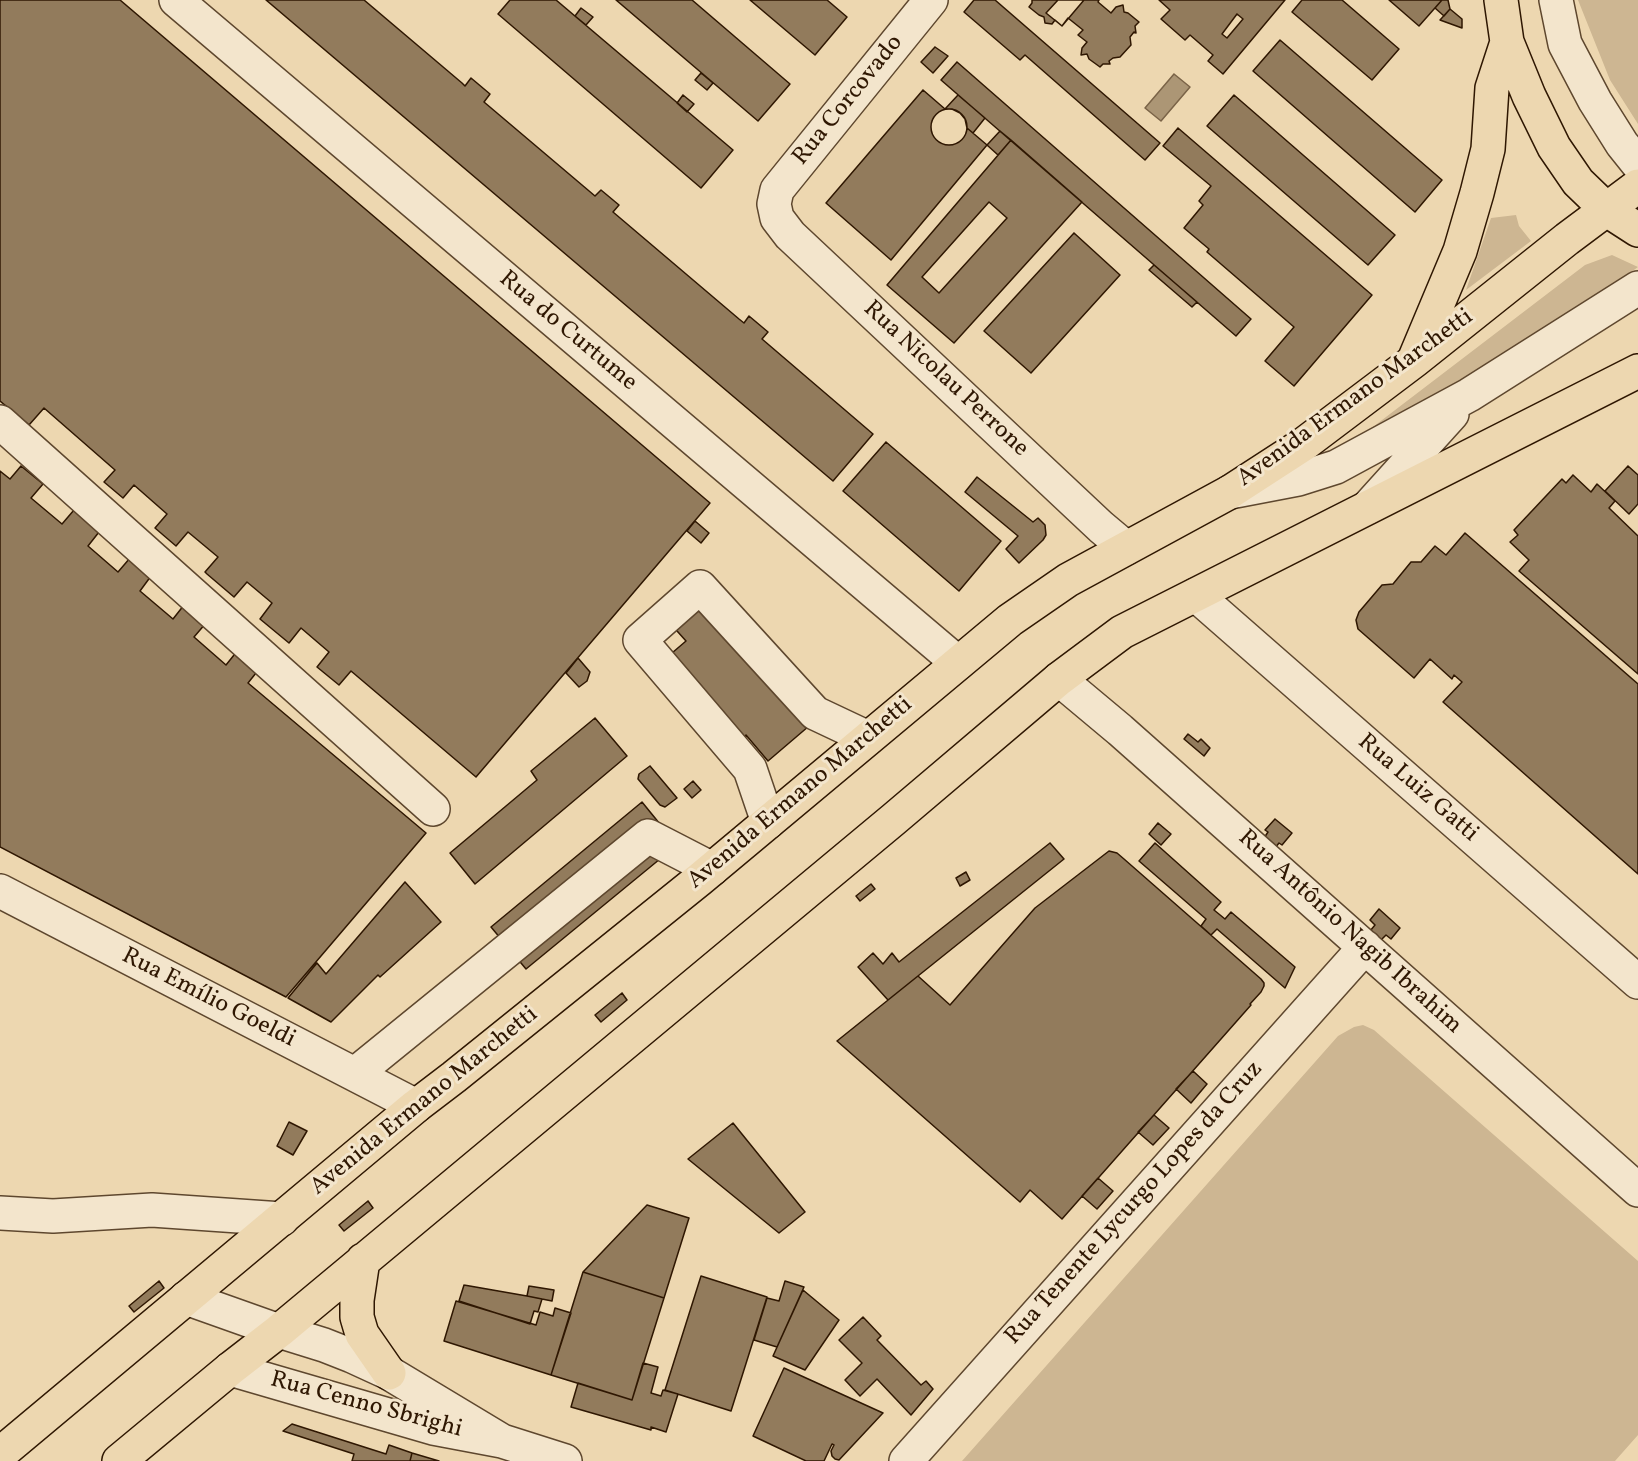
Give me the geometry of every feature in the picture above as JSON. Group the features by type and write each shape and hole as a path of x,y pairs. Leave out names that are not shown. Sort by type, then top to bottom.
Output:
{"main road":[{"path":"1502,0 1507,42 1528,96 1554,147 1578,182 1607,210 1638,230"},
{"path":"1414,361 1460,251 1474,203 1488,149 1492,88 1507,42"},
{"name":"Avenida Ermano Marchetti","path":"0,1454 416,1106 712,869 1010,620 1068,579 1230,492 1304,444 1638,186"},
{"path":"119,1461 279,1331 1059,679 1122,632 1638,371"},
{"path":"363,1260 357,1317 362,1334 389,1373"}],"street":[{"name":"Rua do Curtume","path":"176,0 958,663"},
{"name":"Rua Corcovado","path":"774,204 777,190 930,0"},
{"path":"1556,0 1565,44 1601,110 1622,144 1638,164"},
{"name":"Rua Nicolau Perrone","path":"774,204 777,218 790,235 1126,548"},
{"path":"1230,492 1298,479 1336,467 1469,395 1638,288"},
{"path":"1366,508 1469,395"},
{"path":"0,422 433,808"},
{"path":"768,822 750,769 640,640 700,587 815,713 868,738"},
{"name":"Rua Luiz Gatti","path":"1196,595 1638,982"},
{"name":"Rua Antônio Nagib Ibrahim","path":"1059,679 1120,730 1638,1190"},
{"path":"355,1074 648,836 712,869"},
{"name":"Rua Emílio Goeldi","path":"0,891 416,1106"},
{"name":"Rua Tenente Lycurgo Lopes da Cruz","path":"906,1461 1365,947"},
{"path":"0,1213 53,1216 152,1210 282,1219"},
{"name":"Rua Cenno Sbrighi","path":"186,1298 352,1356 389,1373 502,1441"},
{"name":"Rua Cenno Sbrighi","path":"230,1369 433,1428 502,1441 565,1461"}],"shaded area":[{"path":"1578,0 1638,0 1638,124 1610,80"},
{"path":"1174,74 1190,87 1161,121 1145,108"},
{"path":"1516,215 1519,226 1531,241 1466,290 1491,218"},
{"path":"1612,255 1638,267 1463,392 1348,446 1585,265"},
{"path":"1363,1025 1374,1030 1638,1261 1638,1435 1615,1461 962,1461 1338,1036"}],"building":[{"path":"0,0 120,0 710,503 476,777 351,671 339,685 317,667 329,652 301,628 289,643 260,619 272,603 247,582 234,597 207,574 205,572 218,557 188,532 176,546 155,528 167,514 134,485 123,498 104,482 115,470 44,408 29,425 0,401"},
{"path":"266,0 364,0 465,86 471,78 490,94 484,102 595,196 601,190 619,205 613,212 739,319 744,323 749,316 768,332 762,339 873,434 833,481"},
{"path":"510,0 556,0 733,150 701,188 498,14"},
{"path":"616,0 692,0 790,84 758,121"},
{"path":"750,0 827,0 847,17 815,55"},
{"path":"974,0 995,0 1160,143 1145,160 1025,55 1020,60 964,12"},
{"path":"1032,0 1099,0 1098,2 1111,13 1116,7 1123,5 1124,12 1139,22 1135,26 1136,33 1134,32 1130,37 1131,45 1120,57 1113,58 1109,61 1110,64 1103,64 1100,67 1089,59 1087,54 1081,55 1082,48 1087,42 1078,35 1083,30 1068,18 1062,26 1055,20 1052,24 1045,23 1044,17 1029,7"},
{"path":"1058,0 1084,0 1062,26 1046,13"},
{"path":"1159,0 1285,0 1223,74 1208,61 1213,55 1190,35 1185,40 1161,19 1170,10","holes":["1237,14 1243,19 1227,38 1222,34"]},
{"path":"1302,0 1342,0 1399,49 1372,80 1292,12"},
{"path":"1389,0 1442,0 1419,26"},
{"path":"1442,0 1448,0 1450,9 1444,16 1435,8"},
{"path":"581,8 593,17 586,25 575,16"},
{"path":"1450,9 1462,19 1462,28 1440,20"},
{"path":"1280,40 1442,180 1415,212 1253,71"},
{"path":"935,47 948,56 933,73 921,62"},
{"path":"957,62 1251,319 1236,336 941,80"},
{"path":"701,73 713,83 707,90 695,80"},
{"path":"923,90 945,109 952,109 960,113 965,119 967,128 987,145 891,260 826,203"},
{"path":"683,95 694,104 687,112 677,103"},
{"path":"958,95 985,118 973,133 967,128 965,119 960,113 952,109 945,109"},
{"path":"1234,95 1395,235 1368,265 1207,126"},
{"path":"949,109 962,114 967,127 962,140 949,145 936,140 931,127 936,114"},
{"path":"1178,128 1372,295 1294,386 1265,361 1294,327 1207,252 1209,249 1184,228 1203,205 1199,201 1211,186 1163,146"},
{"path":"1000,131 1011,140 998,155 987,145"},
{"path":"1011,140 1082,202 954,343 887,285","holes":["989,202 1007,218 939,293 922,277"]},
{"path":"1074,233 1120,275 1031,373 984,331"},
{"path":"1154,265 1197,302 1192,307 1149,270"},
{"path":"886,442 1001,541 959,591 843,491"},
{"path":"21,466 43,484 31,498 62,524 74,510 99,532 88,546 118,572 130,558 151,576 140,591 173,619 184,605 206,623 194,637 226,665 238,650 260,668 248,683 426,833 286,997 0,847 0,471 10,479"},
{"path":"1628,466 1638,475 1638,504 1629,514 1605,491"},
{"path":"1573,475 1591,492 1597,484 1615,501 1609,508 1638,536 1638,674 1519,571 1529,560 1510,542 1518,535 1514,530 1562,479 1566,483"},
{"path":"977,477 1033,522 1038,518 1045,525 1046,535 1043,540 1019,563 1006,549 1018,536 965,492"},
{"path":"695,521 709,533 701,543 687,531"},
{"path":"1465,533 1638,684 1638,874 1443,702 1462,682 1454,675 1452,679 1430,659 1414,678 1358,629 1356,620 1359,612 1382,585 1393,584 1411,562 1421,562 1435,546 1446,555"},
{"path":"702,607 809,726 768,761 746,735 739,741 698,694 704,689 672,653 686,641 669,622"},
{"path":"578,658 590,672 587,681 579,687 566,673"},
{"path":"595,718 627,756 475,884 450,853 537,780 531,771"},
{"path":"1188,734 1198,742 1201,739 1210,748 1204,756 1184,739"},
{"path":"650,766 677,798 665,807 660,805 638,779 639,774"},
{"path":"693,781 701,790 692,798 684,789"},
{"path":"642,802 677,845 526,969 491,927"},
{"path":"1275,819 1292,833 1282,845 1279,843 1275,848 1264,838 1268,832 1265,830"},
{"path":"1158,823 1171,834 1161,845 1149,834"},
{"path":"1050,843 1064,859 888,1000 858,967 873,953 883,964 892,953 899,962"},
{"path":"1155,843 1221,902 1214,910 1225,919 1231,912 1295,967 1285,988 1217,929 1211,935 1201,926 1206,919 1139,861"},
{"path":"1109,851 1117,853 1124,859 1261,979 1264,986 1251,1005 1062,1219 1030,1190 1020,1202 837,1041 918,976 950,1005 1035,908"},
{"path":"966,872 970,880 960,886 956,878"},
{"path":"405,882 441,922 380,977 378,975 331,1022 288,998 317,963 326,974"},
{"path":"871,884 875,889 860,901 856,896"},
{"path":"1379,909 1400,928 1391,939 1386,935 1381,940 1370,931 1375,925 1370,920"},
{"path":"622,993 627,1000 601,1022 595,1015"},
{"path":"1193,1071 1207,1084 1191,1103 1176,1089"},
{"path":"1154,1115 1169,1128 1153,1145 1138,1132"},
{"path":"289,1122 307,1131 293,1155 277,1146"},
{"path":"733,1123 805,1212 779,1233 688,1159"},
{"path":"1098,1178 1113,1191 1097,1209 1082,1196"},
{"path":"368,1201 373,1208 344,1231 339,1225"},
{"path":"647,1205 689,1218 664,1298 583,1272"},
{"path":"583,1272 664,1298 632,1400 551,1375"},
{"path":"701,1276 767,1297 731,1411 665,1390"},
{"path":"159,1281 164,1288 134,1312 129,1306"},
{"path":"785,1281 804,1287 777,1347 754,1340 767,1298 779,1301"},
{"path":"464,1285 542,1299 538,1312 534,1311 530,1324 459,1301"},
{"path":"529,1286 554,1290 552,1301 527,1296"},
{"path":"803,1290 839,1320 805,1370 773,1356"},
{"path":"456,1301 536,1325 540,1312 553,1316 555,1308 571,1313 551,1375 444,1341"},
{"path":"863,1317 881,1336 877,1340 921,1385 926,1381 933,1389 911,1415 877,1379 860,1396 845,1380 862,1363 839,1340"},
{"path":"643,1363 658,1367 651,1393 661,1396 663,1390 678,1394 666,1432 651,1427 651,1430 571,1407 578,1383 632,1400"},
{"path":"784,1368 883,1413 839,1460 832,1456 831,1451 834,1445 832,1444 824,1461 806,1461 753,1436"},
{"path":"292,1424 386,1454 389,1445 412,1453 410,1461 352,1461 354,1454 283,1431"},
{"path":"412,1453 439,1461 410,1461"}]}
